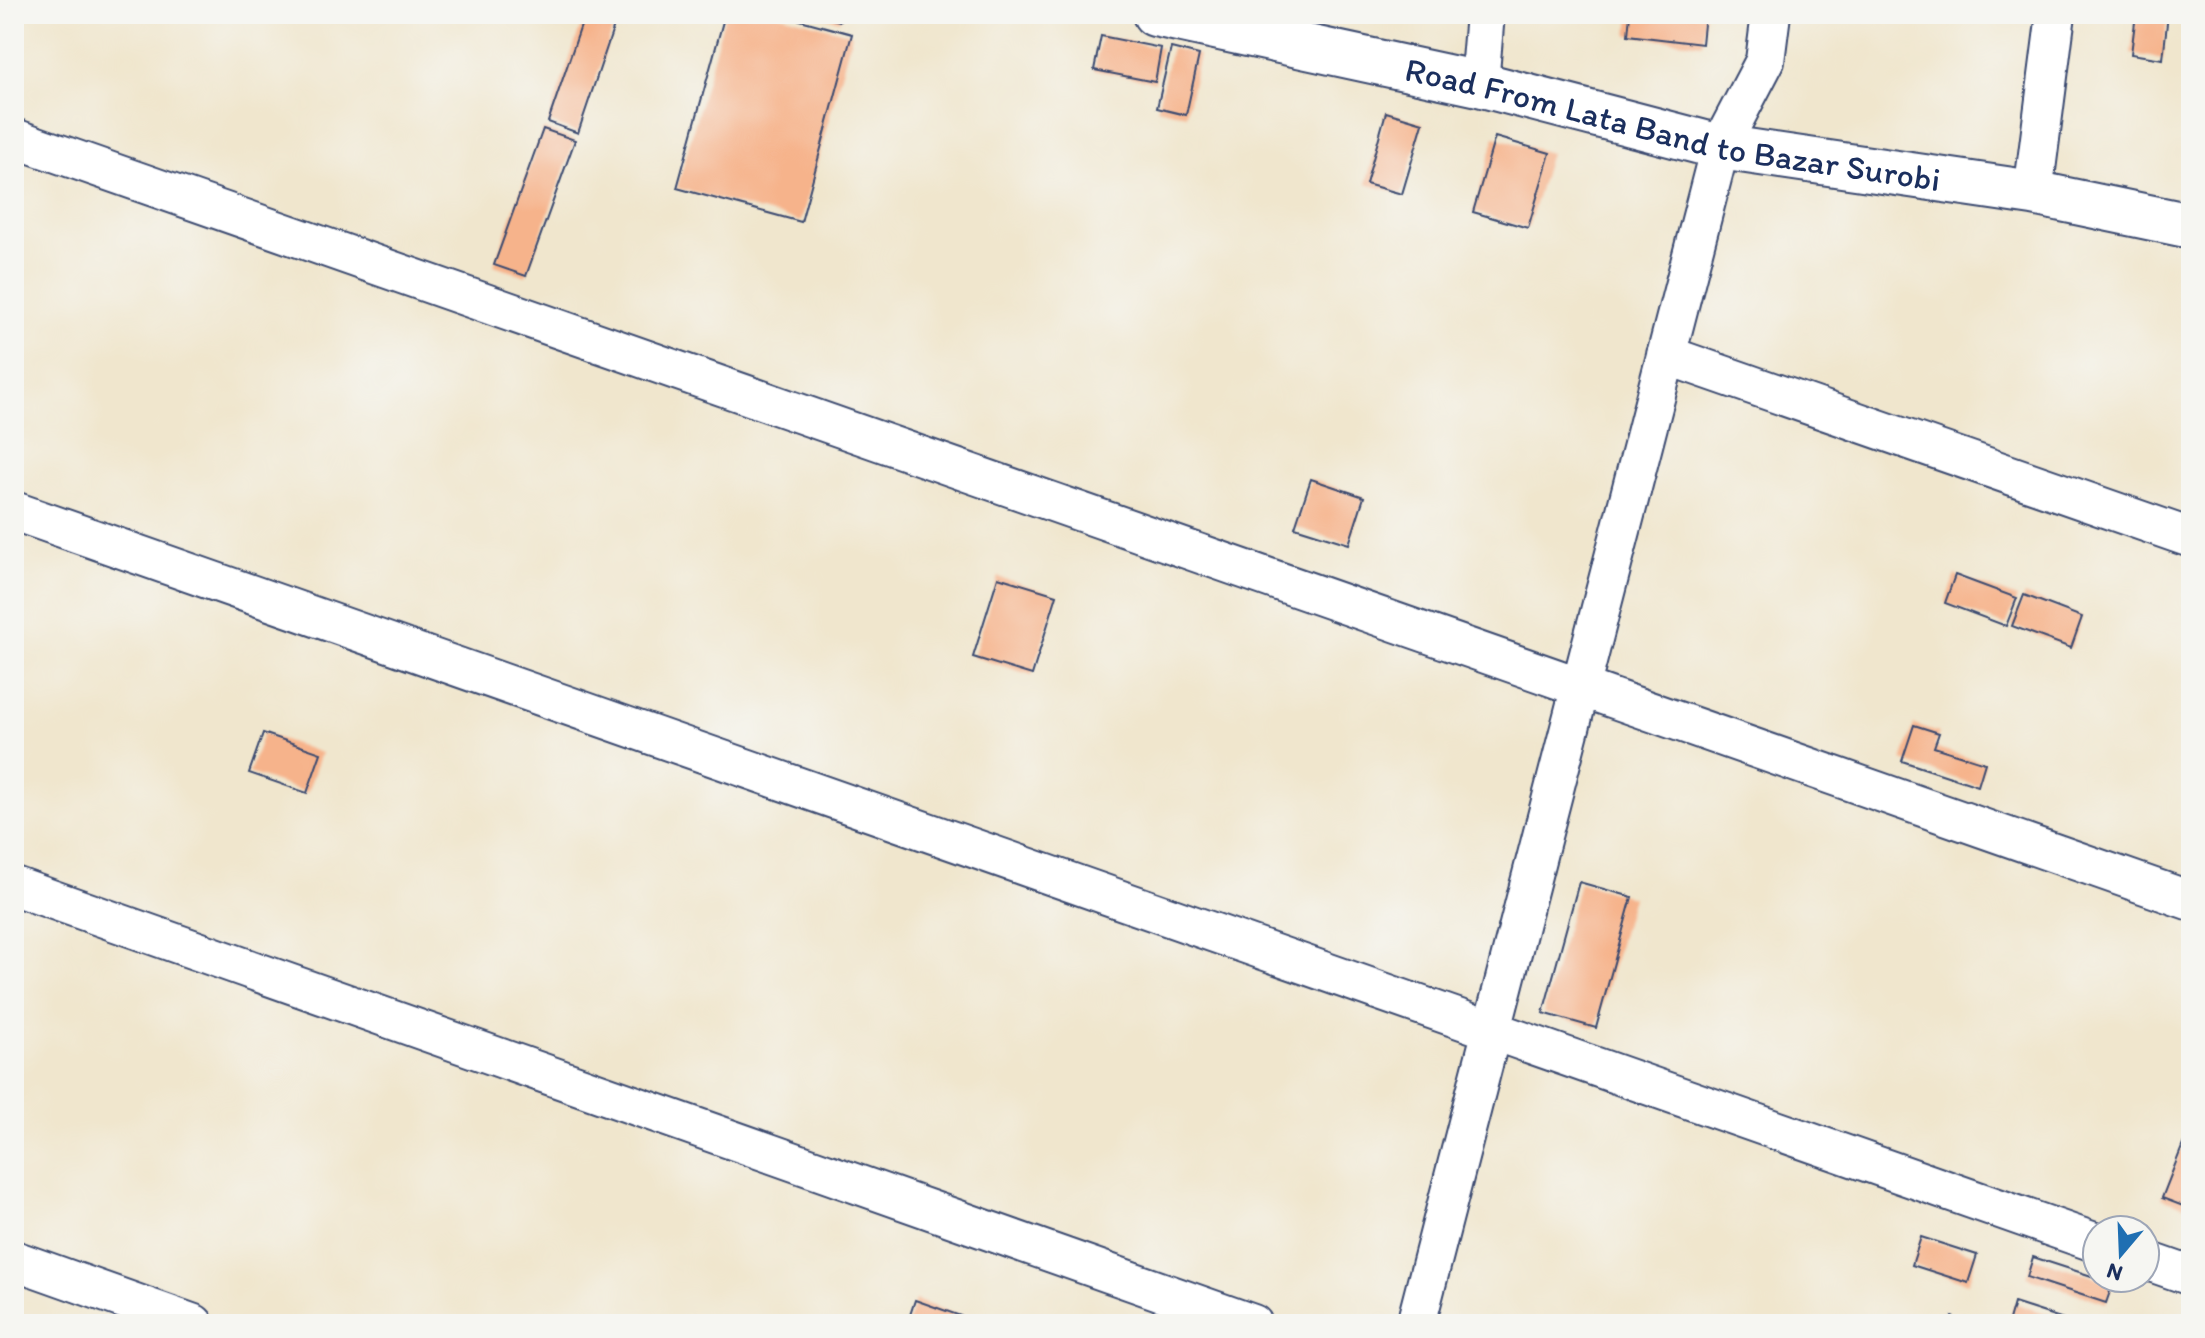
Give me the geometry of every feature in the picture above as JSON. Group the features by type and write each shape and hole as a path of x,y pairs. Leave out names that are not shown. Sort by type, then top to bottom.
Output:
{"main road":[{"name":"Road From Lata Band to Bazar Surobi","path":"1175,16 1479,84 1720,147 2033,193 2191,226"}],"street":[{"path":"1479,84 1485,14"},
{"path":"1416,1324 1720,147 1765,61 1771,14"},
{"path":"2033,193 2056,14"},
{"path":"14,138 2191,901"},
{"path":"1666,355 2191,538"},
{"path":"14,511 2081,1237"},
{"path":"14,886 1253,1324"},
{"path":"14,1260 194,1324"},
{"path":"2161,1266 2191,1276"}],"building":[{"path":"585,14 618,14 578,133 548,122"},
{"path":"725,14 778,14 852,34 801,222 677,188"},
{"path":"812,14 842,14 840,21"},
{"path":"1630,14 1705,14 1702,44 1628,35"},
{"path":"2136,14 2168,14 2163,59 2131,54"},
{"path":"1101,36 1161,48 1155,82 1094,70"},
{"path":"1171,48 1199,55 1186,115 1157,108"},
{"path":"1386,112 1423,123 1402,194 1366,184"},
{"path":"543,129 575,140 526,276 494,265"},
{"path":"1495,137 1550,153 1528,228 1473,212"},
{"path":"1311,479 1364,497 1349,544 1295,527"},
{"path":"1955,575 2017,598 2006,626 1945,603"},
{"path":"998,577 1057,595 1032,675 973,657"},
{"path":"2024,595 2082,617 2071,648 2012,626"},
{"path":"1914,725 1939,733 1934,747 1985,763 1978,786 1902,761"},
{"path":"263,733 321,753 307,793 249,773"},
{"path":"1579,882 1632,897 1596,1028 1543,1013"},
{"path":"2191,1124 2191,1209 2162,1198"},
{"path":"1921,1237 1977,1255 1968,1283 1912,1265"},
{"path":"2033,1257 2081,1273 2081,1294 2109,1294 2106,1303 2027,1277"},
{"path":"915,1300 975,1321 974,1324 907,1324"},
{"path":"2014,1303 2076,1323 2076,1324 2008,1324"},
{"path":"1952,1317 1971,1324 1949,1324"}]}
